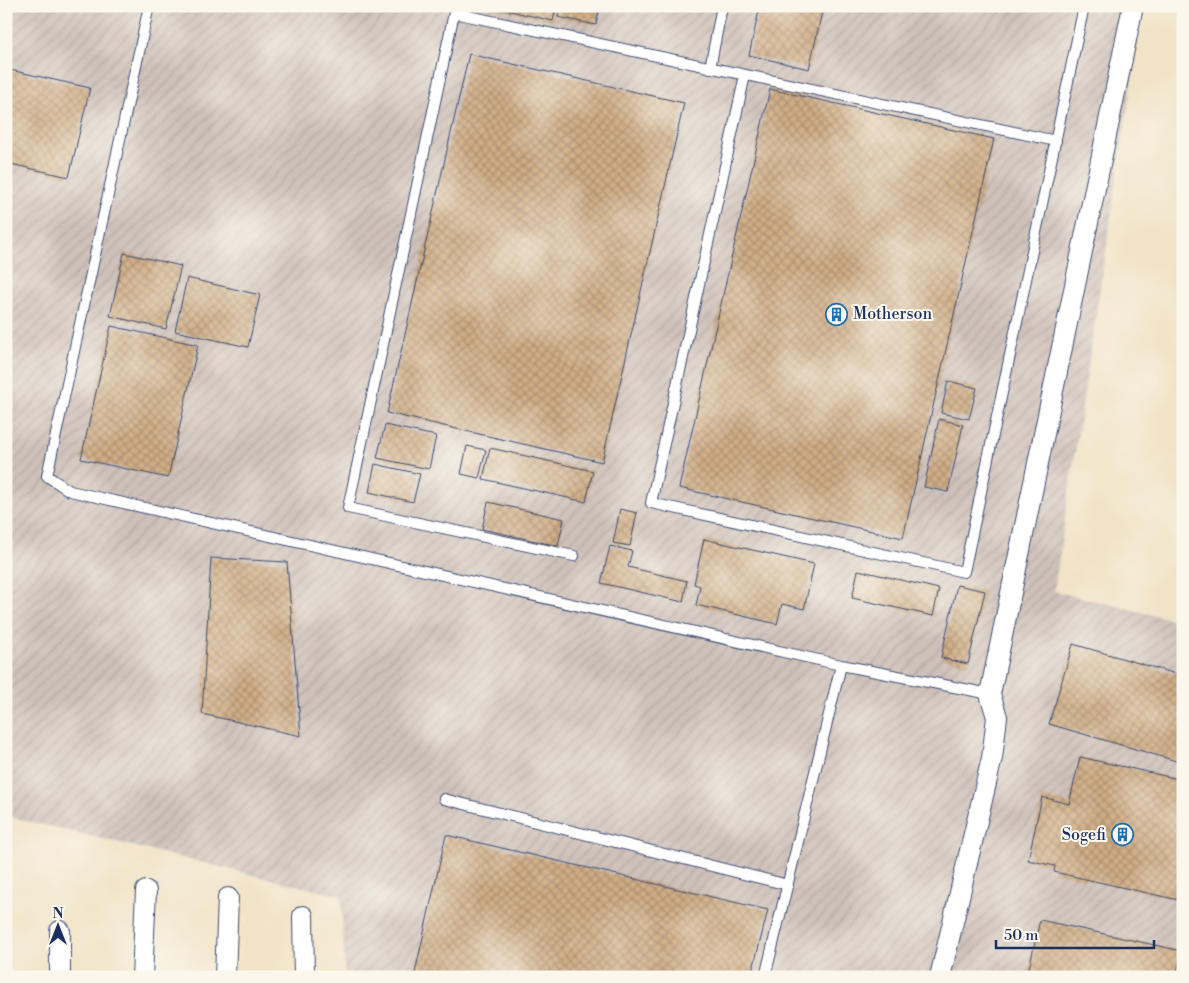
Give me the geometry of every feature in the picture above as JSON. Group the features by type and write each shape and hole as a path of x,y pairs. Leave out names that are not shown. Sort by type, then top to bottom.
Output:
{"street":[{"path":"940,977 992,758 997,717 990,694 1133,6"},
{"path":"142,977 146,892"},
{"path":"224,977 228,898"},
{"path":"303,916 304,977"},
{"path":"60,931 60,977"}],"lane":[{"path":"149,6 48,476 70,491 842,665 990,694"},
{"path":"710,68 722,6"},
{"path":"745,75 651,503 964,572 1084,6"},
{"path":"574,556 348,508 454,13 1056,141"},
{"path":"765,977 842,665"},
{"path":"444,799 788,885"}],"shaded area":[{"path":"6,6 1143,6 1054,591 1183,622 1183,977 345,977 341,896 6,816"}],"building":[{"path":"489,6 556,6 553,21"},
{"path":"561,6 600,6 596,25 558,17"},
{"path":"760,6 799,6 822,12 809,69 749,55"},
{"path":"469,54 684,103 602,462 387,413"},
{"path":"6,69 90,88 69,177 6,163"},
{"name":"Motherson","path":"770,89 994,139 903,538 679,488"},
{"path":"124,253 181,266 166,329 110,316"},
{"path":"187,278 260,295 248,347 175,331"},
{"path":"111,326 198,345 168,478 81,459"},
{"path":"948,381 977,388 969,419 941,413"},
{"path":"939,419 963,425 948,492 924,487"},
{"path":"385,425 436,436 429,469 377,458"},
{"path":"467,446 486,450 479,478 461,474"},
{"path":"490,448 593,471 586,502 483,479"},
{"path":"375,464 420,474 413,502 369,492"},
{"path":"488,502 564,519 558,546 482,529"},
{"path":"620,509 637,513 630,546 613,543"},
{"path":"704,539 814,564 804,609 782,604 777,624 696,605 700,586 694,584"},
{"path":"610,546 632,551 628,567 687,581 683,602 601,583"},
{"path":"211,558 287,562 301,736 202,714"},
{"path":"858,570 939,589 933,616 852,598"},
{"path":"957,585 985,591 968,664 941,658"},
{"path":"1073,644 1183,676 1183,763 1049,724"},
{"name":"Sogefi","path":"1080,757 1183,780 1183,901 1054,872 1055,866 1028,860 1042,797 1069,804"},
{"path":"446,835 768,910 751,977 414,977"},
{"path":"1040,920 1182,951 1176,977 1027,977"}],"place":[{"name":"Motherson","path":"837,314"},
{"name":"Sogefi","path":"1122,835"}]}
